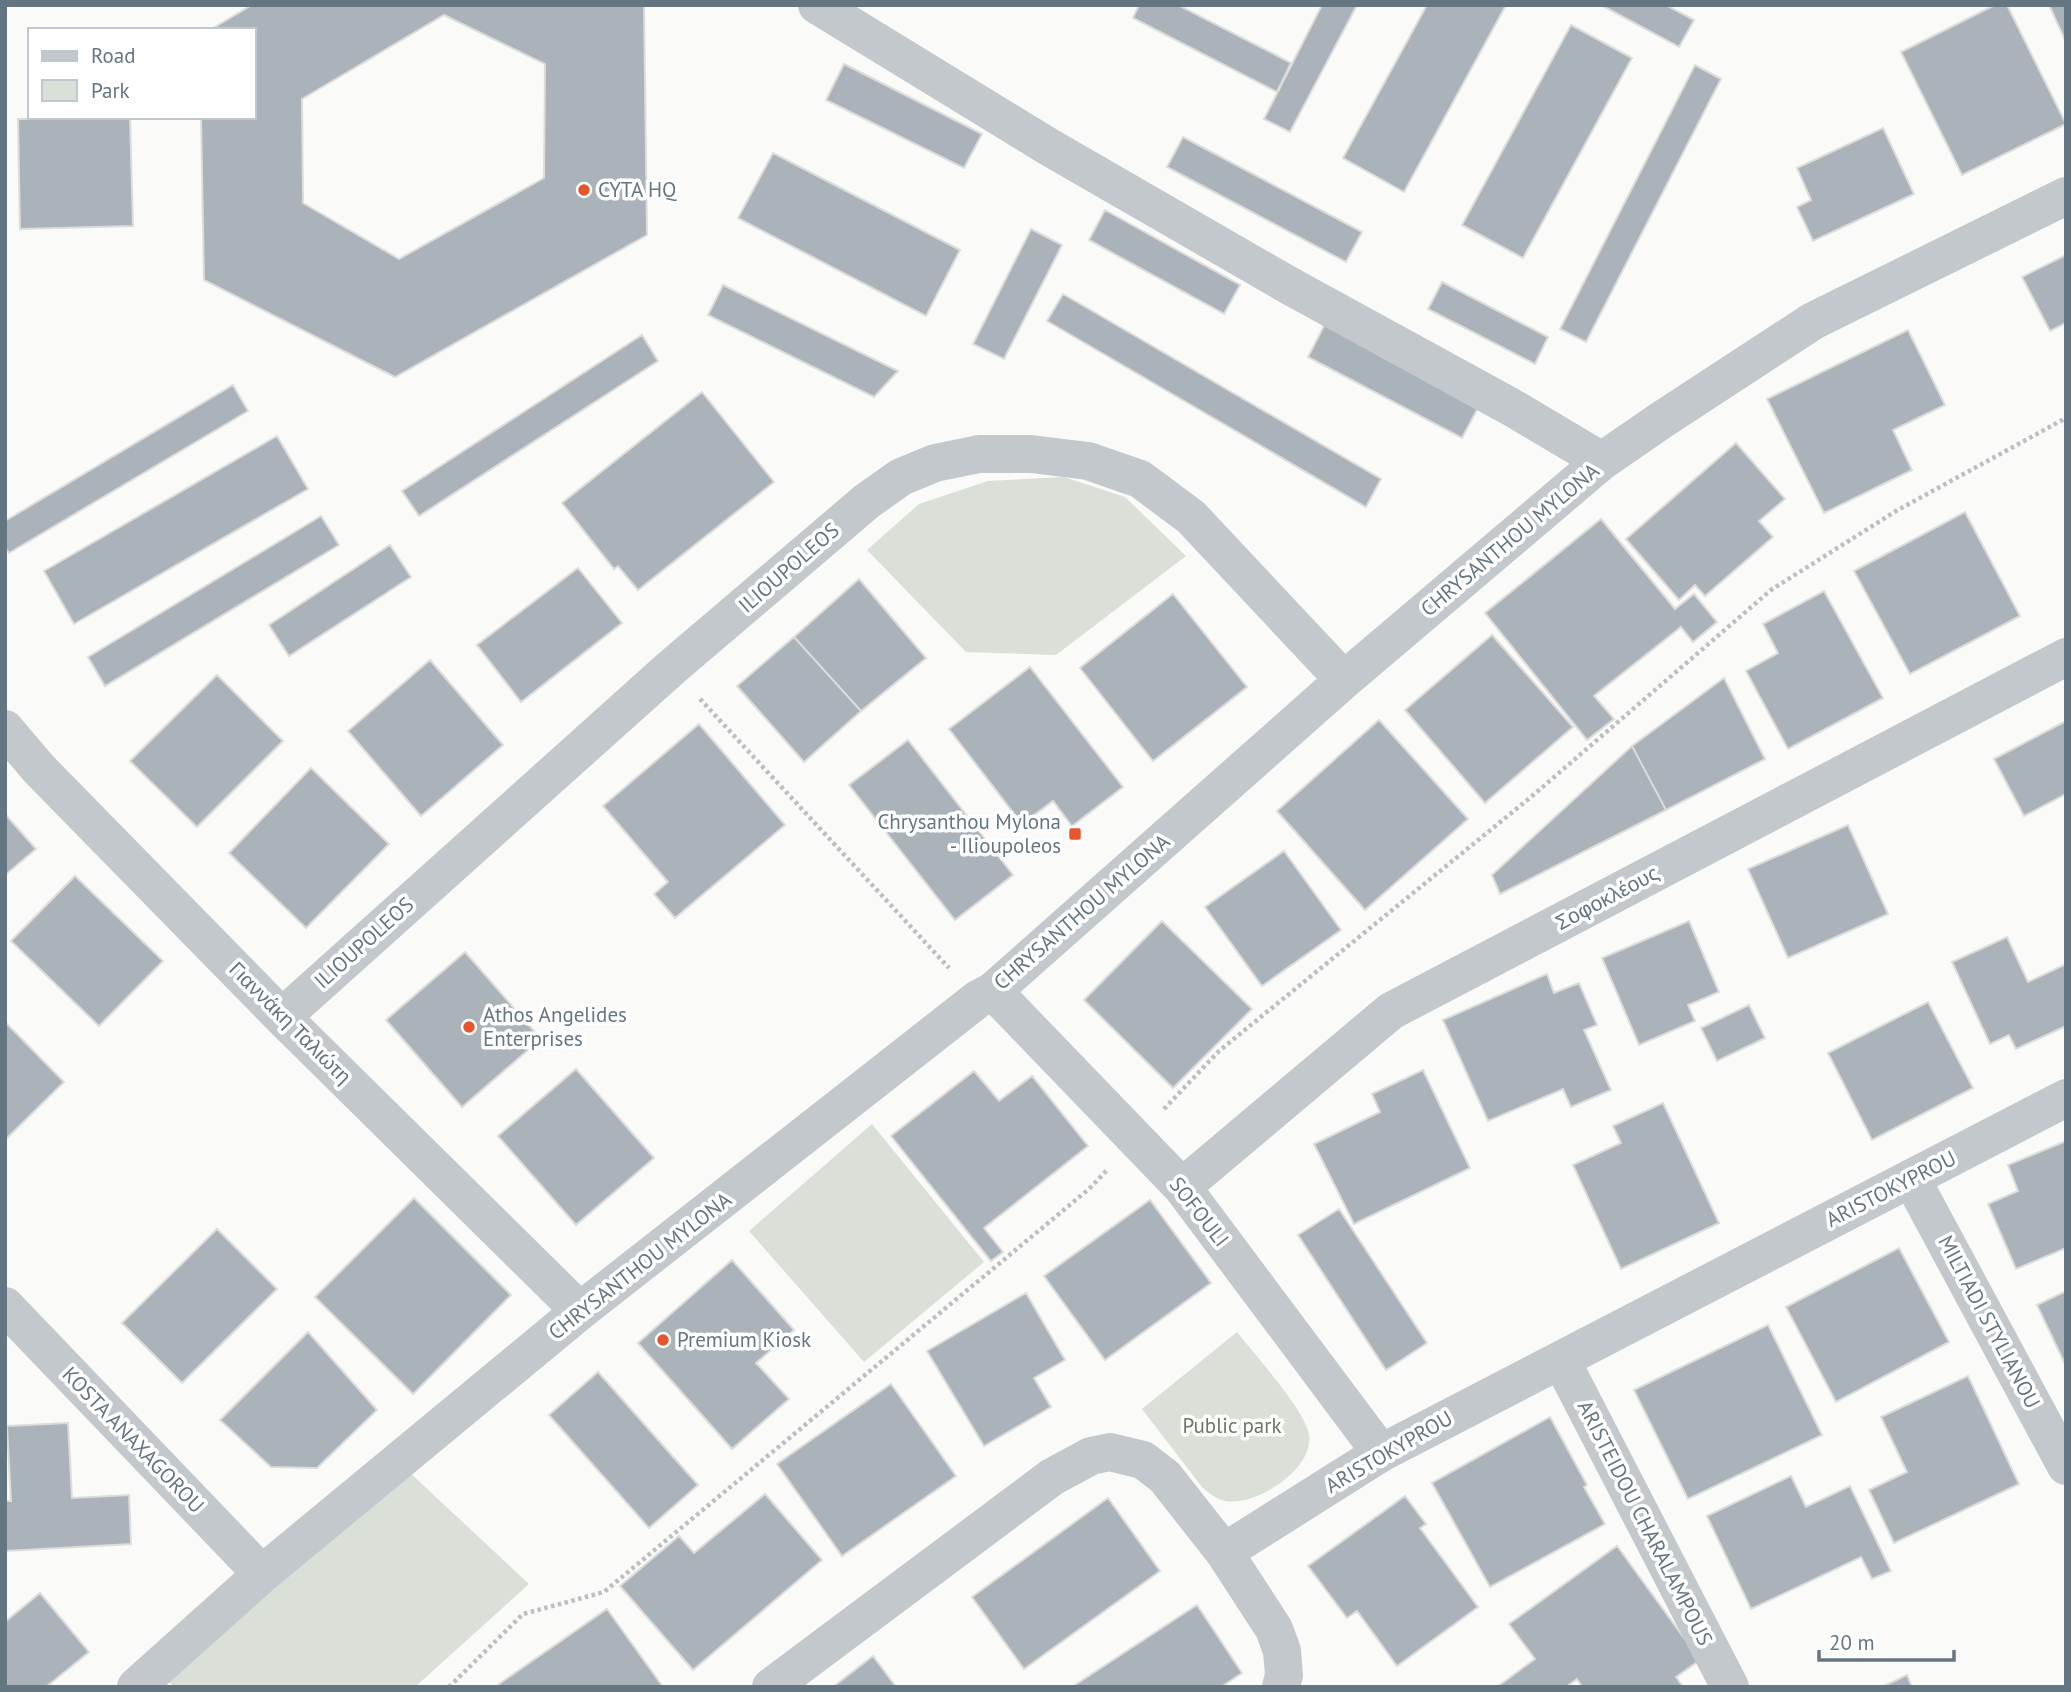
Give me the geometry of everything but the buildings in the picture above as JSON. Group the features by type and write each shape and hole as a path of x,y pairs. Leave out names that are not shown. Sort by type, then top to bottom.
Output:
{"street":[{"path":"817,5 1059,153 1602,461"},
{"name":"CHRYSANTHOU MYLONA","path":"146,1684 262,1574 580,1311 986,995 1344,680 1602,461 1814,321 2066,196"},
{"name":"ILIOUPOLEOS","path":"282,1017 671,668 867,501 901,477 935,464 979,454 1031,454 1088,461 1140,479 1191,517 1344,680"},
{"name":"Σοφοκλέους","path":"1182,1187 1391,1011 2066,657"},
{"name":"Γιαννάκη Ταλιώτη","path":"5,729 39,769 282,1017 580,1311"},
{"name":"SOFOULI","path":"986,995 1182,1187 1381,1452"},
{"name":"ARISTOKYPROU","path":"1224,1552 1381,1452 2066,1098"},
{"name":"MILTIADI STYLIANOU","path":"1912,1178 2066,1466"},
{"name":"KOSTA ANAXAGOROU","path":"10,1321 262,1574"},
{"name":"ARISTEIDOU CHARALAMPOUS","path":"1561,1360 1730,1687"},
{"path":"771,1687 1052,1477 1072,1465 1110,1452 1143,1461 1165,1477 1224,1552 1274,1629 1282,1651 1284,1675 1281,1687"}],"path":[{"path":"449,1687 523,1614 604,1592 1078,1198 1219,1051 1531,797 1772,590 1896,511 2066,418"},
{"path":"671,668 986,995"}],"green space":[{"path":"1064,477 1125,497 1186,556 1056,655 966,652 867,550 919,504 988,481"},
{"path":"872,1124 984,1262 864,1362 749,1231"},
{"name":"Public park","path":"1237,1332 1278,1382 1298,1411 1309,1434 1303,1460 1281,1482 1252,1498 1225,1501 1202,1487 1142,1409"},
{"path":"408,1471 529,1584 415,1687 174,1687 167,1680"}],"place":[{"name":"CYTA HQ","path":"584,190"},
{"name":"Chrysanthou Mylona - Ilioupoleos","path":"1075,834"},
{"name":"Athos Angelides Enterprises","path":"469,1027"},
{"name":"Premium Kiosk","path":"663,1340"}]}
